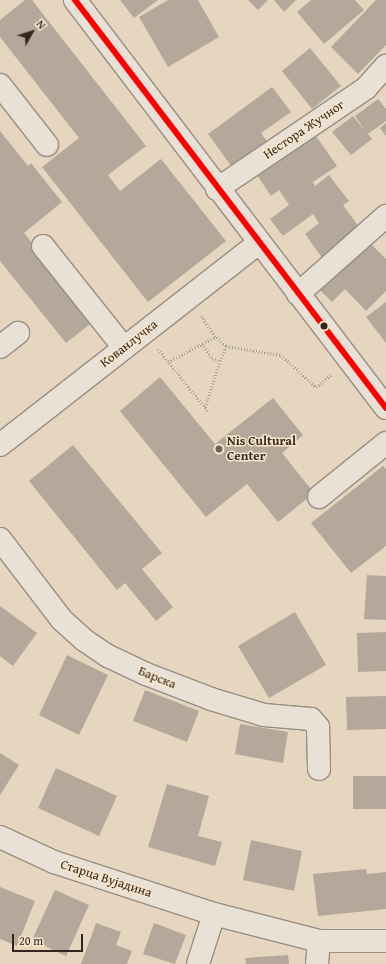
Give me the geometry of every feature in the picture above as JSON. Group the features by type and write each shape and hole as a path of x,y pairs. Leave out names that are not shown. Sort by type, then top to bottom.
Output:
{"street":[{"path":"75,0 217,189 386,408"},
{"name":"Нестора Жучног","path":"217,189 366,88 386,66"},
{"path":"0,85 47,145"},
{"path":"298,294 386,216"},
{"name":"Кованлучка","path":"0,445 259,244"},
{"path":"43,246 124,348"},
{"path":"0,347 18,333"},
{"path":"319,497 386,443"},
{"name":"Барска","path":"0,539 62,620 84,640 108,656 146,674 211,699 264,714 311,719 318,727 319,770"},
{"name":"Старца Вујадина","path":"0,837 54,862 214,914 319,941 386,941"},
{"path":"198,964 214,914"},
{"path":"317,964 319,941"}],"path":[{"path":"189,297 215,338 226,346 281,355 316,387 349,360"},
{"path":"144,332 208,411"},
{"path":"168,362 215,338"},
{"path":"202,344 212,358 220,361"},
{"path":"205,407 226,346"}],"building":[{"path":"25,0 32,0 146,146 108,175 120,191 161,159 226,241 148,302 42,167 79,138 0,37 0,20"},
{"path":"120,0 158,0 134,18"},
{"path":"168,0 198,0 219,37 168,67 139,17"},
{"path":"248,0 268,0 258,10"},
{"path":"274,0 296,0 284,12"},
{"path":"311,0 355,0 364,10 324,44 297,12"},
{"path":"376,0 386,0 386,45 358,74 331,47"},
{"path":"310,48 341,86 312,109 282,71"},
{"path":"272,87 291,112 261,133 269,144 234,170 208,134"},
{"path":"378,99 386,109 386,121 368,134 372,139 351,155 332,132 353,116 366,132 355,116"},
{"path":"386,123 386,136 380,128"},
{"path":"0,131 28,166 31,163 62,202 24,233 94,321 66,343 0,261"},
{"path":"313,132 337,166 313,182 315,186 329,175 349,201 343,205 362,231 323,259 305,234 319,223 313,214 283,236 270,219 289,205 279,190 271,196 255,172"},
{"path":"365,238 386,259 386,291 366,311 345,289 332,302 315,285"},
{"path":"386,302 386,343 366,317"},
{"name":"Nis Cultural Center","path":"160,377 215,444 273,398 303,435 282,453 314,493 278,522 247,484 206,517 120,411"},
{"path":"73,445 162,553 142,569 173,607 156,621 125,583 117,590 29,481"},
{"path":"383,466 386,469 386,546 351,573 311,523"},
{"path":"367,575 386,576 386,620 364,619"},
{"path":"0,606 37,633 13,666 0,656"},
{"path":"295,612 326,665 269,698 238,646"},
{"path":"386,632 386,671 358,672 357,633"},
{"path":"67,655 108,675 79,735 39,715"},
{"path":"145,690 199,711 187,742 133,721"},
{"path":"386,696 386,729 347,730 346,697"},
{"path":"240,724 288,732 283,763 235,754"},
{"path":"0,753 19,765 0,795"},
{"path":"56,768 117,796 99,836 38,808"},
{"path":"353,776 386,776 386,809 353,809"},
{"path":"167,784 209,796 198,836 222,842 215,866 148,847"},
{"path":"251,840 302,851 294,891 243,880"},
{"path":"366,869 367,874 386,872 386,909 318,916 313,874"},
{"path":"0,887 35,901 17,946 0,939"},
{"path":"55,890 89,905 66,956 32,940"},
{"path":"96,923 121,932 116,945 132,951 127,964 81,964"},
{"path":"154,923 186,935 175,964 143,954"},
{"path":"288,955 289,964 246,964 245,958"}],"transit line":[{"path":"75,0 386,408"}],"place":[{"name":"Nis Cultural Center","path":"219,449"}]}
